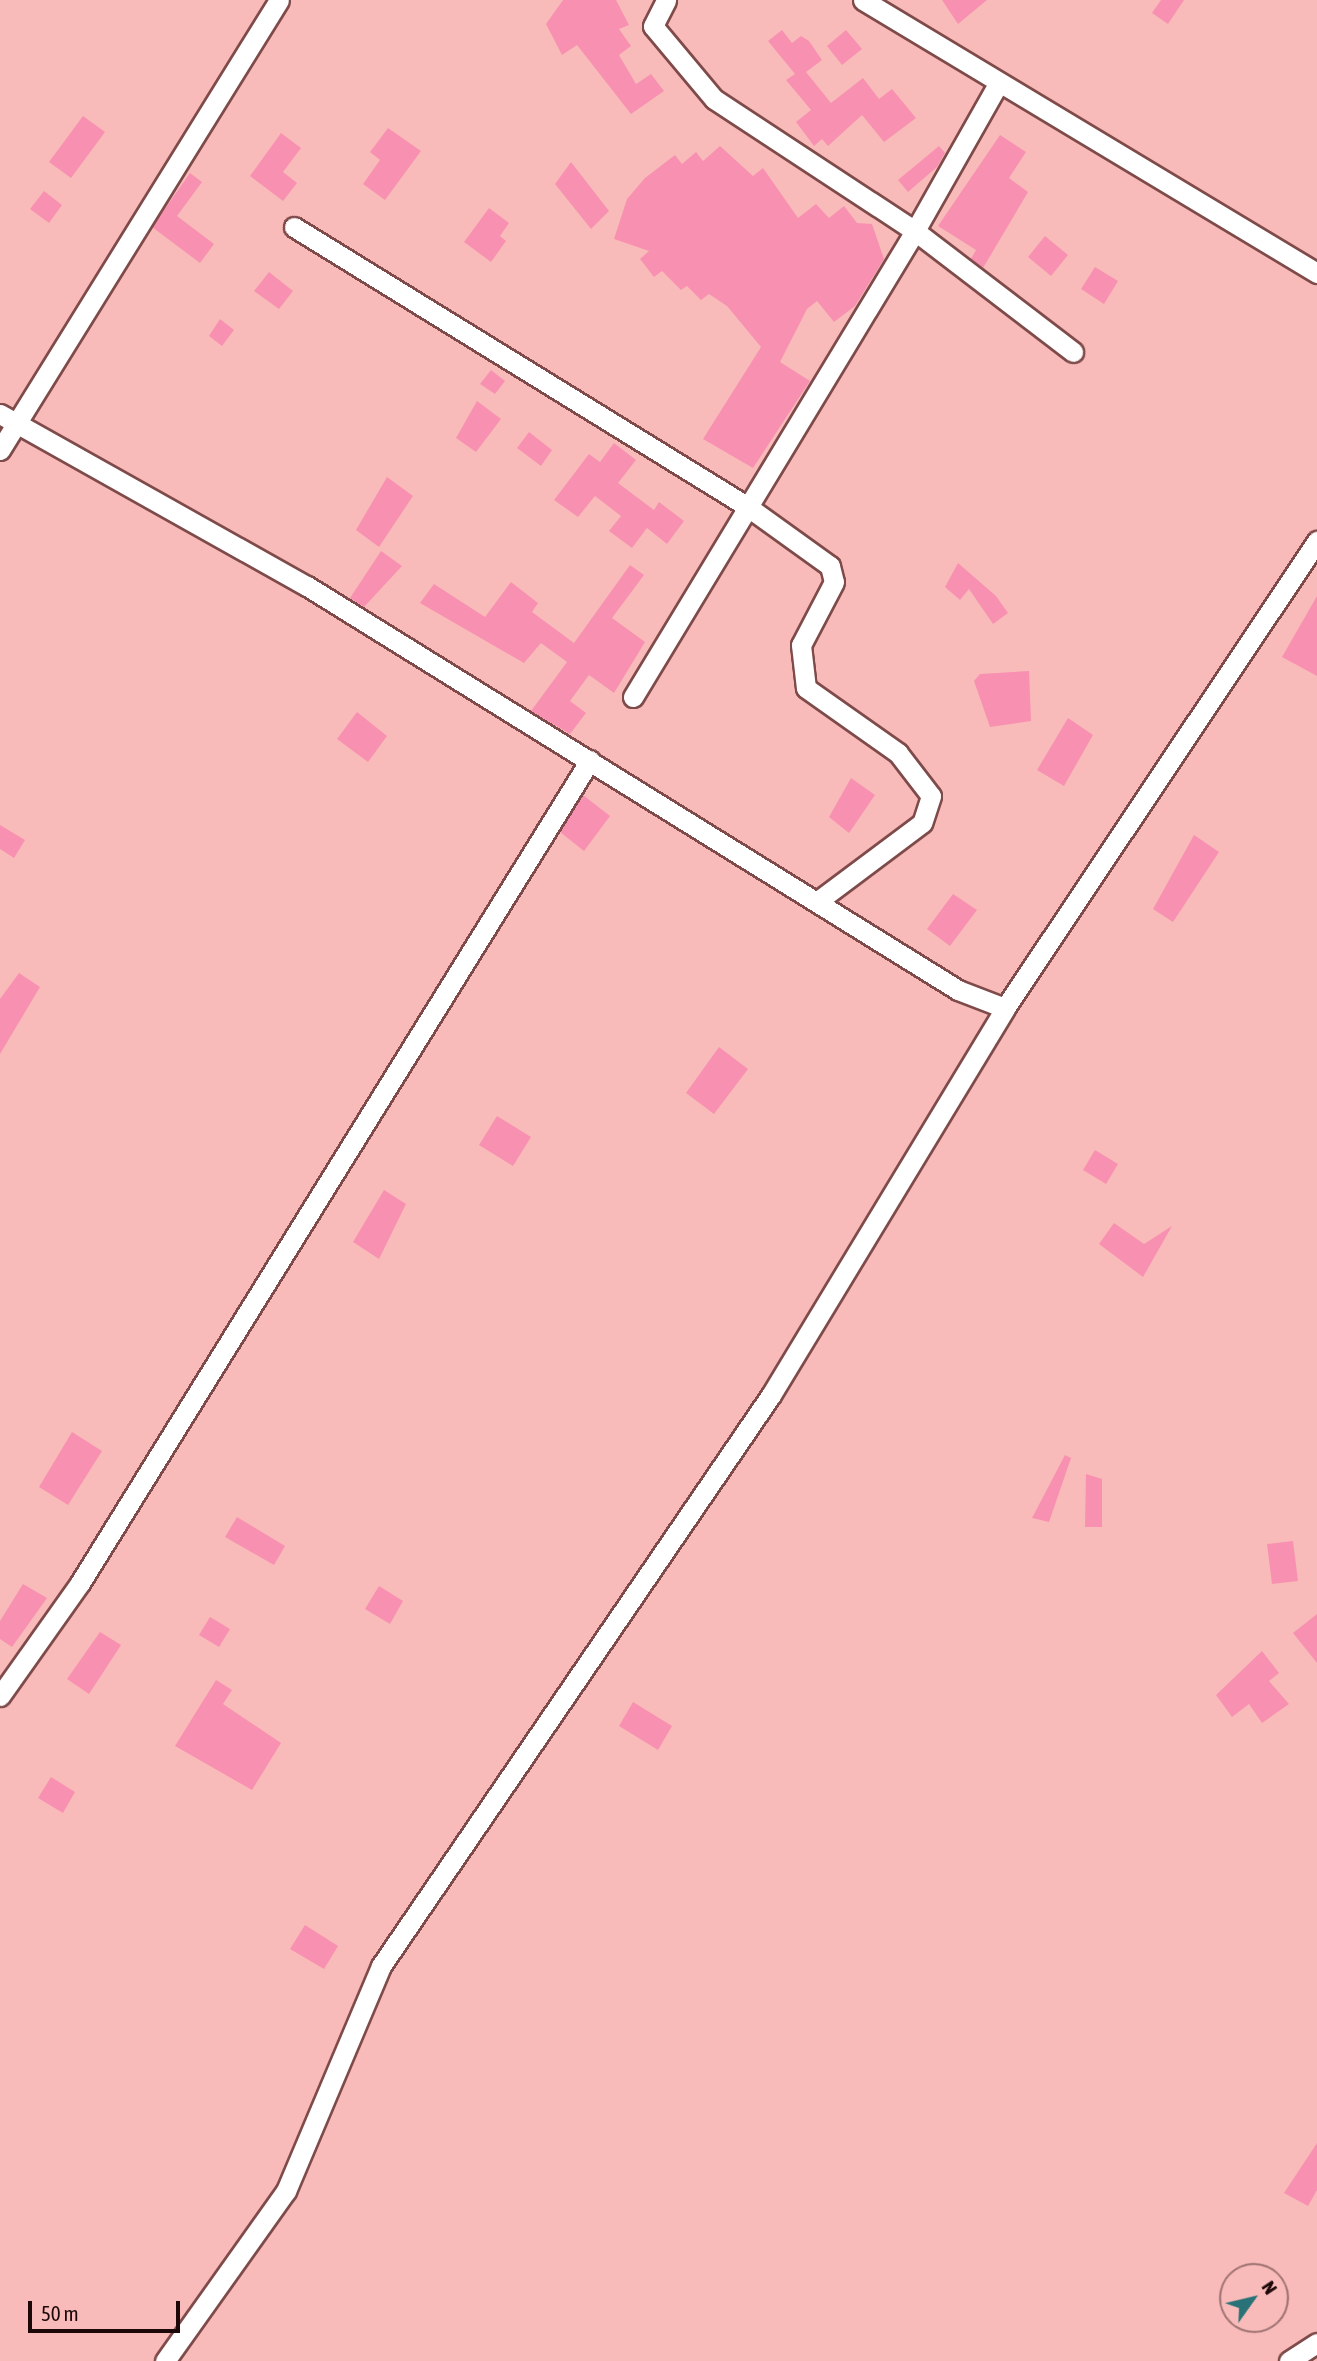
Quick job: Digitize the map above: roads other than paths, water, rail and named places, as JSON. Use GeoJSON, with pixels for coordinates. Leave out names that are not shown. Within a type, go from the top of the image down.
{"type":"FeatureCollection","features":[{"type":"Feature","properties":{"kind":"street"},"geometry":{"type":"LineString","coordinates":[[0,450],[8,419],[279,0]]}},
{"type":"Feature","properties":{"kind":"street"},"geometry":{"type":"LineString","coordinates":[[666,0],[653,26],[714,99],[915,231],[1073,352]]}},
{"type":"Feature","properties":{"kind":"street"},"geometry":{"type":"LineString","coordinates":[[863,0],[998,84],[1317,273]]}},
{"type":"Feature","properties":{"kind":"street"},"geometry":{"type":"LineString","coordinates":[[633,697],[915,231],[998,84]]}},
{"type":"Feature","properties":{"kind":"street"},"geometry":{"type":"LineString","coordinates":[[294,227],[748,507],[830,566],[834,582],[801,645],[806,688],[898,753],[931,796],[922,823],[819,900]]}},
{"type":"Feature","properties":{"kind":"street"},"geometry":{"type":"LineString","coordinates":[[8,419],[307,586],[819,900],[958,990],[1005,1008]]}},
{"type":"Feature","properties":{"kind":"street"},"geometry":{"type":"LineString","coordinates":[[165,2361],[286,2192],[381,1966],[771,1395],[1005,1008],[1317,541]]}},
{"type":"Feature","properties":{"kind":"street"},"geometry":{"type":"LineString","coordinates":[[0,1696],[80,1583],[590,760]]}},
{"type":"Feature","properties":{"kind":"street"},"geometry":{"type":"LineString","coordinates":[[1289,2361],[1317,2343]]}}]}
